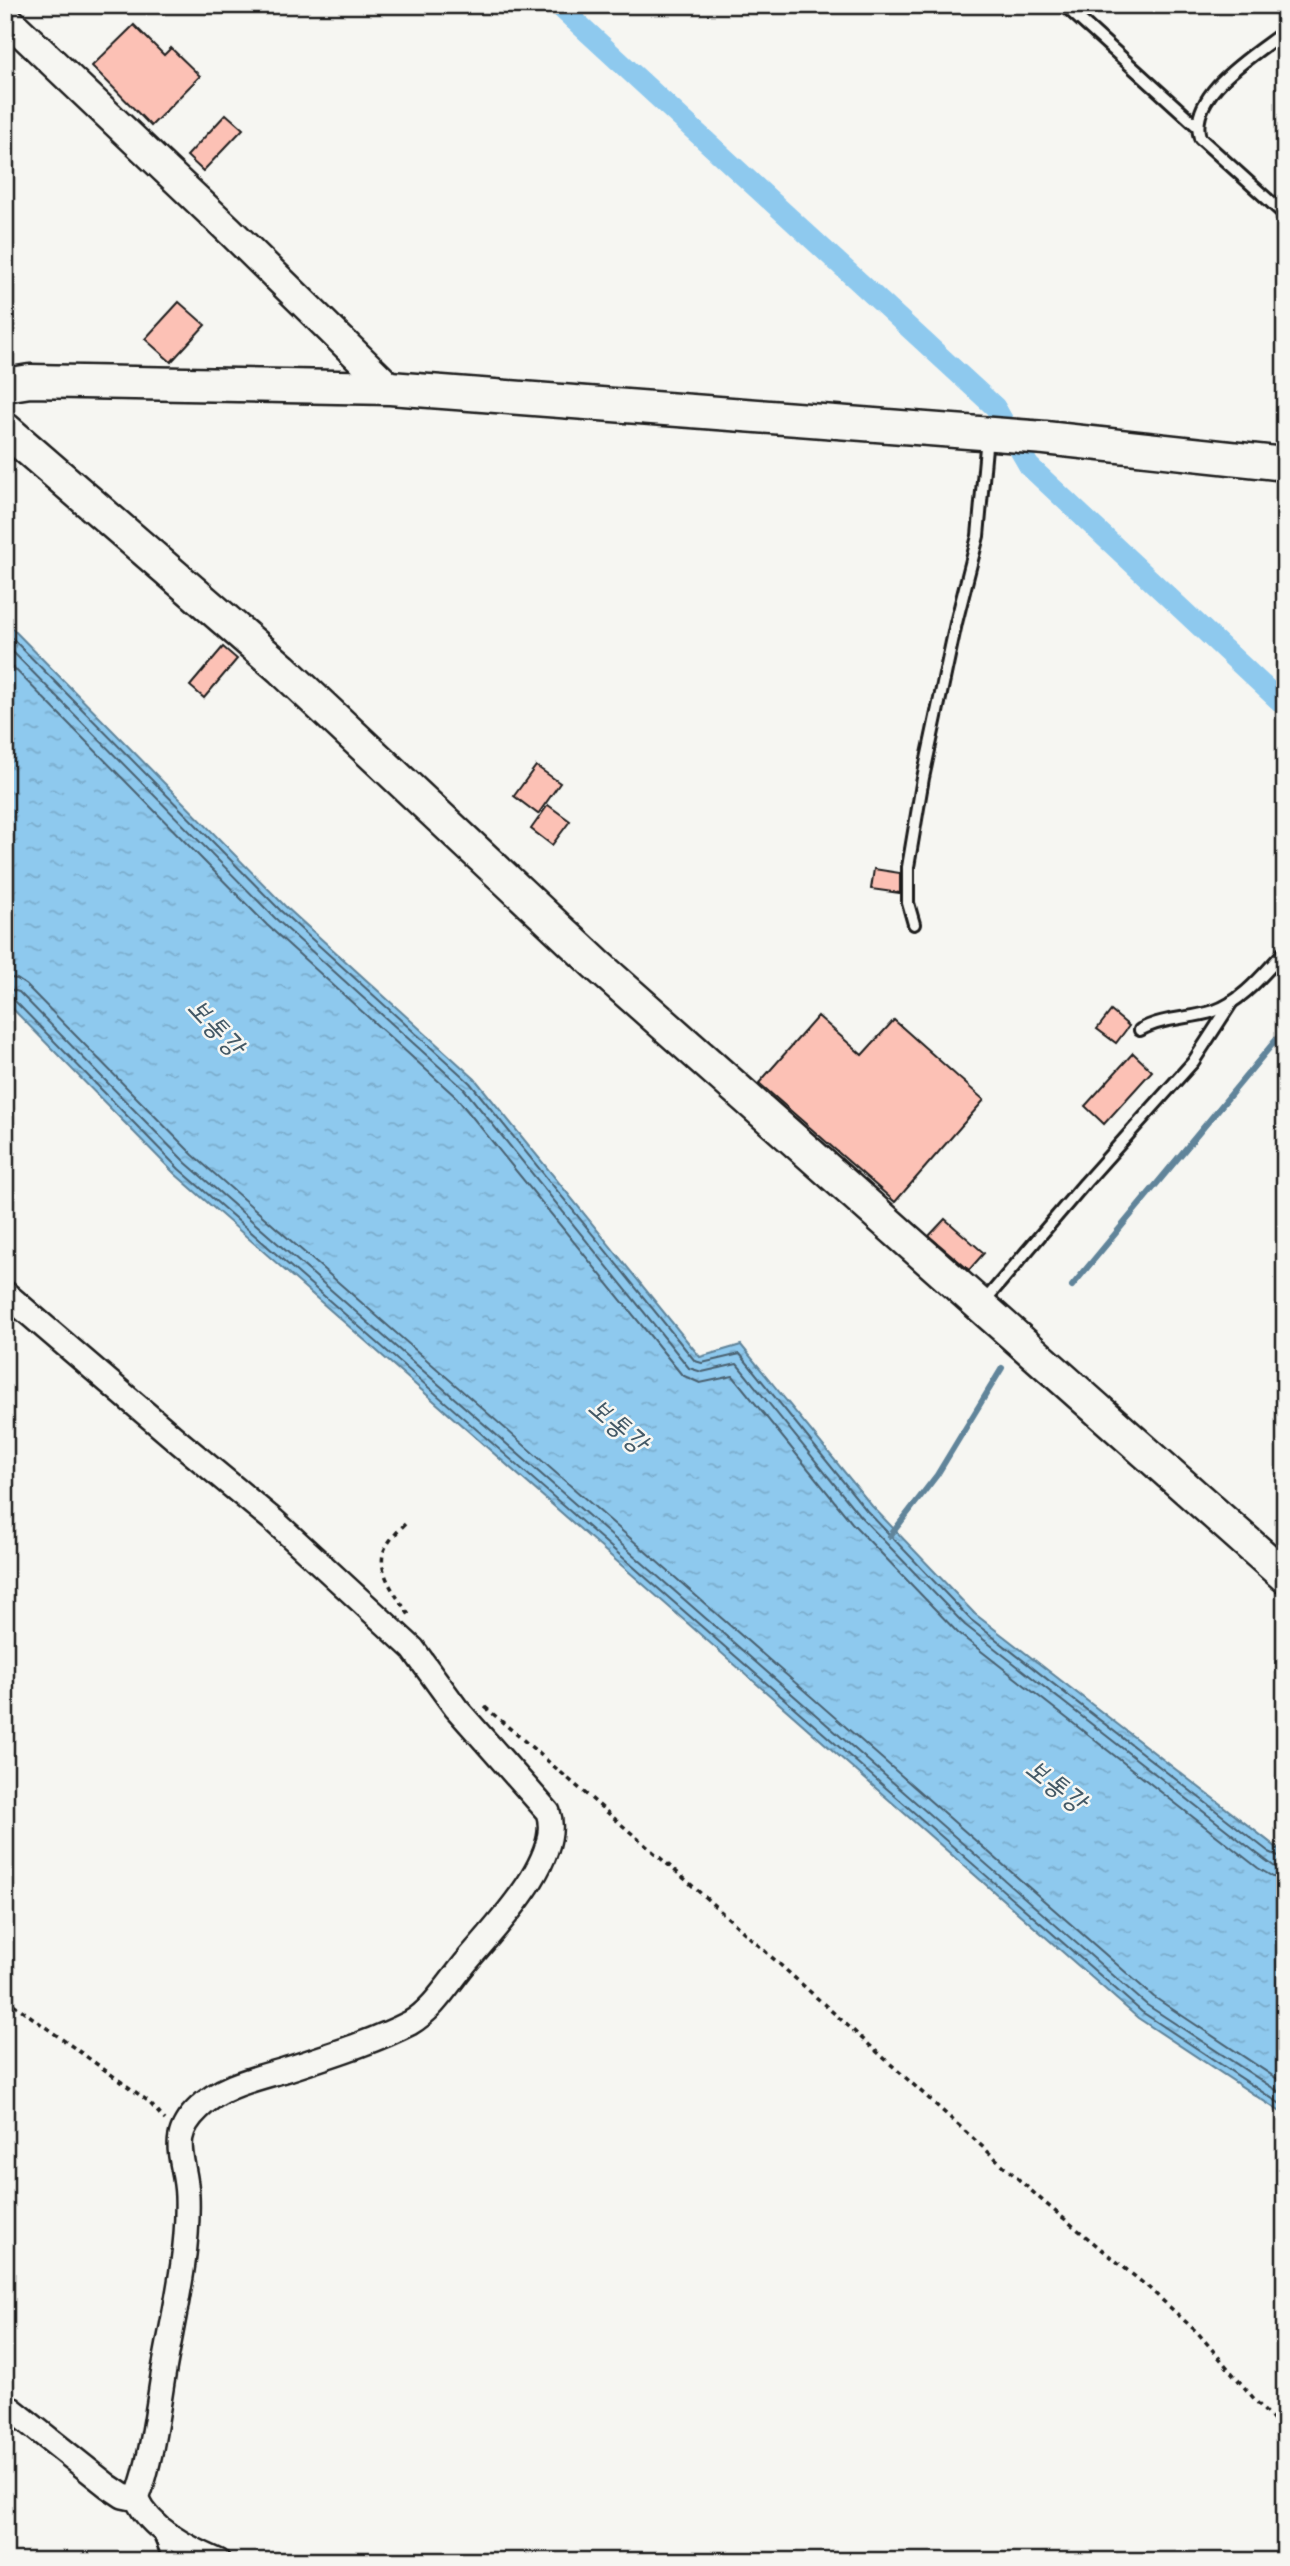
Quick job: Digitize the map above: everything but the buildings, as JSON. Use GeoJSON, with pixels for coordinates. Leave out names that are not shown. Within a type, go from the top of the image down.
{"type":"FeatureCollection","features":[{"type":"Feature","properties":{"kind":"main road"},"geometry":{"type":"LineString","coordinates":[[5,385],[30,381],[390,388],[1045,438],[1285,464]]}},
{"type":"Feature","properties":{"kind":"main road"},"geometry":{"type":"LineString","coordinates":[[5,429],[282,669],[596,964],[1285,1577]]}},
{"type":"Feature","properties":{"kind":"street"},"geometry":{"type":"LineString","coordinates":[[5,17],[390,388]]}},
{"type":"Feature","properties":{"kind":"street"},"geometry":{"type":"LineString","coordinates":[[5,1293],[273,1520],[413,1648],[456,1708],[548,1812],[550,1820],[542,1857],[523,1891],[414,2021],[382,2035],[238,2084],[201,2105],[190,2116],[179,2138],[187,2194],[182,2262],[155,2423],[142,2485],[136,2499],[140,2507],[178,2541],[218,2561]]}},
{"type":"Feature","properties":{"kind":"street"},"geometry":{"type":"LineString","coordinates":[[5,2404],[108,2486],[123,2496],[136,2499]]}},
{"type":"Feature","properties":{"kind":"lane"},"geometry":{"type":"LineString","coordinates":[[1064,5],[1196,125],[1200,138],[1285,215]]}},
{"type":"Feature","properties":{"kind":"lane"},"geometry":{"type":"LineString","coordinates":[[1196,125],[1203,103],[1227,77],[1285,31]]}},
{"type":"Feature","properties":{"kind":"lane"},"geometry":{"type":"LineString","coordinates":[[914,924],[908,902],[908,867],[923,778],[956,623],[978,536],[987,434]]}},
{"type":"Feature","properties":{"kind":"lane"},"geometry":{"type":"LineString","coordinates":[[1140,1030],[1151,1024],[1216,1011],[1232,1002],[1285,951]]}},
{"type":"Feature","properties":{"kind":"lane"},"geometry":{"type":"LineString","coordinates":[[980,1306],[1085,1182],[1193,1062],[1232,1002]]}},
{"type":"Feature","properties":{"kind":"lane"},"geometry":{"type":"LineString","coordinates":[[153,2520],[170,2561]]}},
{"type":"Feature","properties":{"kind":"path"},"geometry":{"type":"LineString","coordinates":[[405,1524],[387,1545],[382,1561],[383,1573],[415,1625]]}},
{"type":"Feature","properties":{"kind":"path"},"geometry":{"type":"LineString","coordinates":[[482,1704],[660,1858],[1045,2203],[1198,2333],[1285,2435]]}},
{"type":"Feature","properties":{"kind":"path"},"geometry":{"type":"LineString","coordinates":[[5,1998],[148,2101],[179,2138]]}},
{"type":"Feature","properties":{"kind":"water","name":"보통강"},"geometry":{"type":"Polygon","coordinates":[[[5,621],[285,906],[475,1079],[700,1357],[741,1345],[872,1506],[975,1614],[1285,1854],[1285,2115],[1138,2018],[175,1174],[5,1001],[5,621]]]}},
{"type":"Feature","properties":{"kind":"waterway"},"geometry":{"type":"LineString","coordinates":[[558,5],[995,407],[1029,466],[1285,706]]}},
{"type":"Feature","properties":{"kind":"waterway"},"geometry":{"type":"LineString","coordinates":[[1072,1286],[1285,1029]]}},
{"type":"Feature","properties":{"kind":"waterway"},"geometry":{"type":"LineString","coordinates":[[890,1536],[937,1475],[1002,1368]]}}]}
